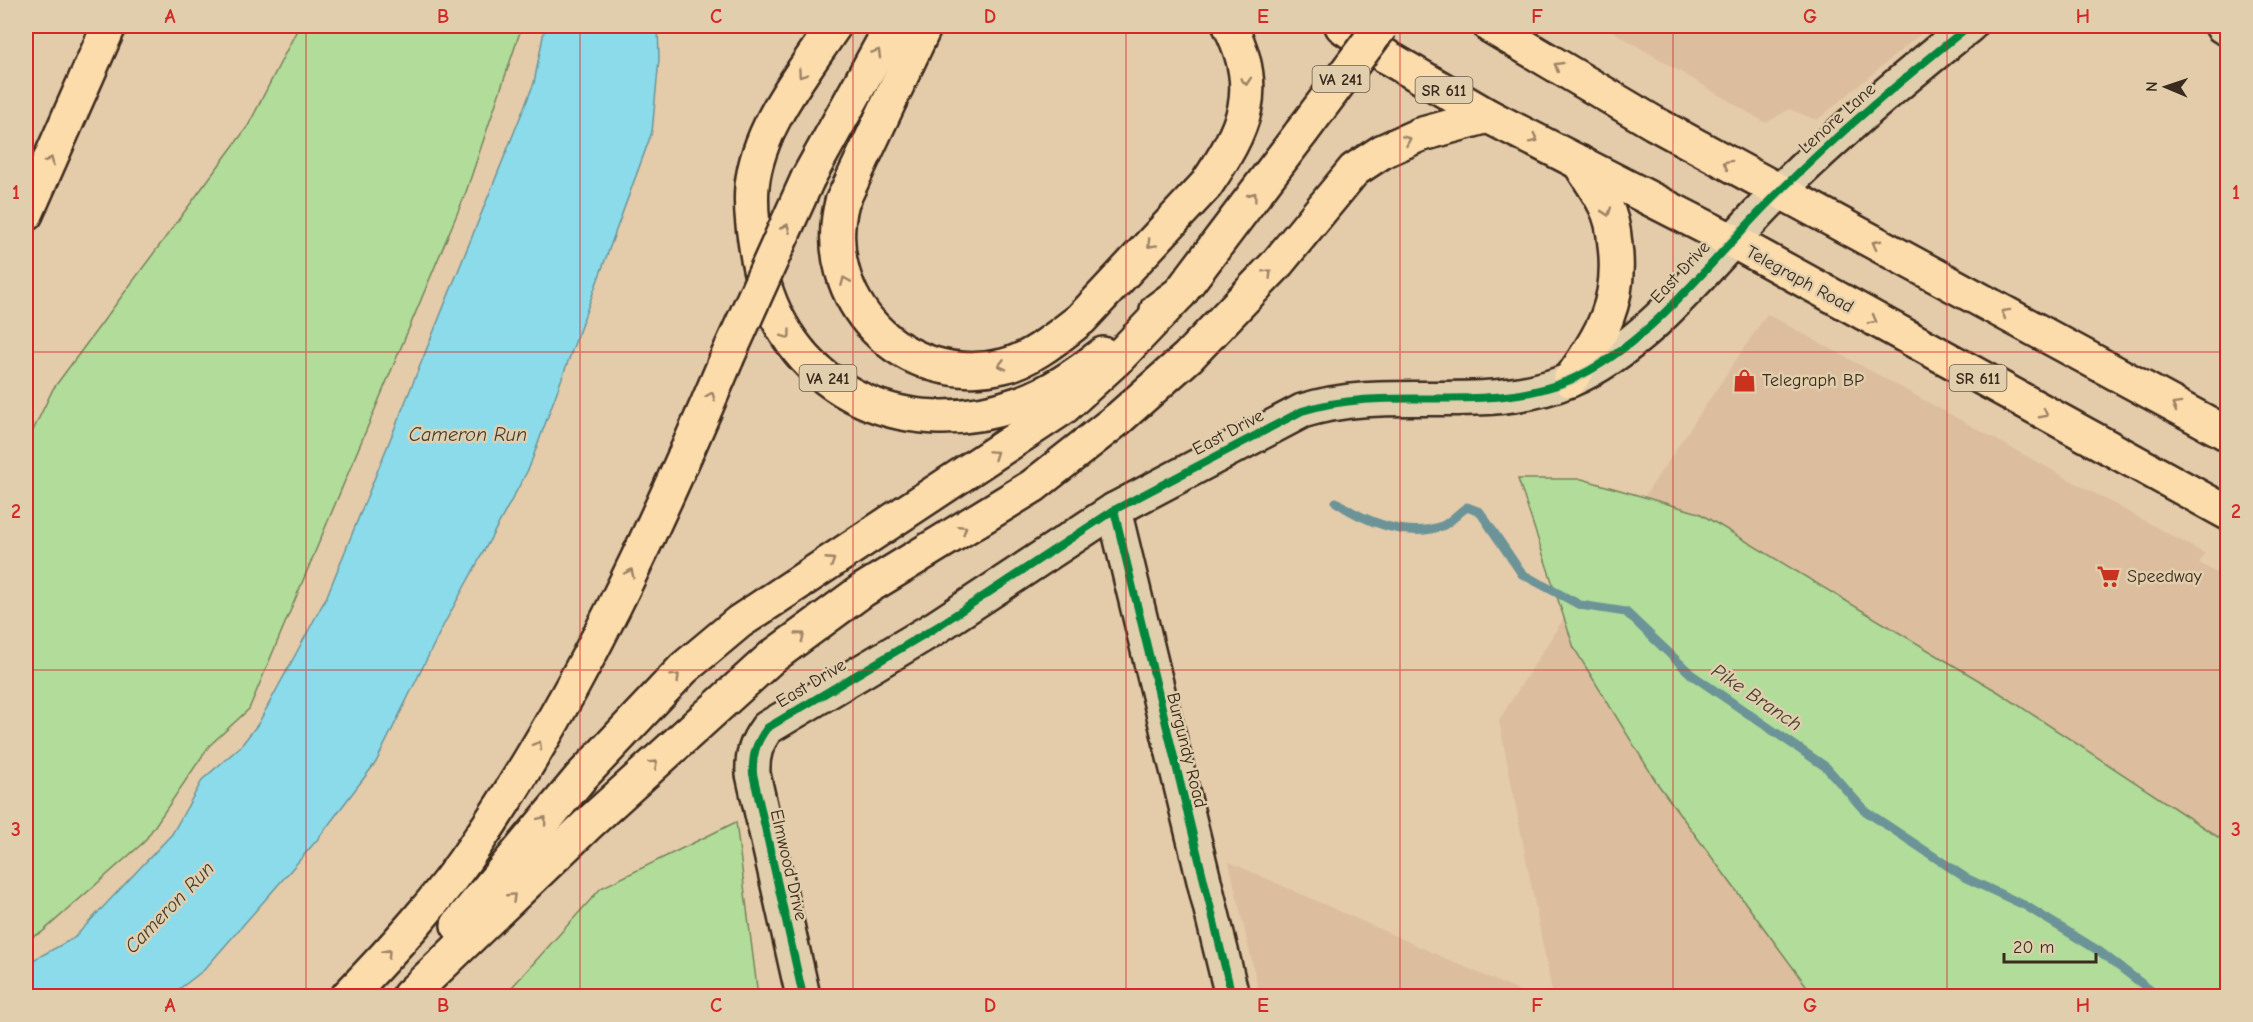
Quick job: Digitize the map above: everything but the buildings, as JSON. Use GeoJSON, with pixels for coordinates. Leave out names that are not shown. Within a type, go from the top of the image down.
{"type":"FeatureCollection","features":[{"type":"Feature","properties":{"kind":"main road"},"geometry":{"type":"LineString","coordinates":[[26,214],[110,26]]}},
{"type":"Feature","properties":{"kind":"main road","name":"VA 241"},"geometry":{"type":"LineString","coordinates":[[834,26],[788,94],[759,153],[752,186],[752,223],[763,284],[780,325],[805,359],[845,392],[886,411],[932,417],[977,413],[1021,403],[1068,381],[1179,293],[1381,26]]}},
{"type":"Feature","properties":{"kind":"main road"},"geometry":{"type":"LineString","coordinates":[[348,996],[428,908],[476,845],[573,685],[624,588],[686,456],[727,358],[808,178],[892,26]]}},
{"type":"Feature","properties":{"kind":"main road"},"geometry":{"type":"LineString","coordinates":[[925,26],[842,202],[837,223],[837,244],[841,272],[850,293],[878,332],[917,358],[939,366],[960,368],[1004,366],[1058,337],[1081,319],[1206,185],[1227,153],[1247,110],[1247,78],[1238,42],[1230,26]]}},
{"type":"Feature","properties":{"kind":"main road","name":"Telegraph Road"},"geometry":{"type":"LineString","coordinates":[[1342,26],[1387,57],[1488,116],[1731,240],[2228,513]]}},
{"type":"Feature","properties":{"kind":"main road"},"geometry":{"type":"LineString","coordinates":[[1490,26],[1653,123],[2228,435]]}},
{"type":"Feature","properties":{"kind":"main road"},"geometry":{"type":"LineString","coordinates":[[410,996],[587,825],[772,657],[863,590],[1033,486],[1118,419],[1188,357],[1275,266],[1354,170],[1383,151],[1419,135],[1488,116]]}},
{"type":"Feature","properties":{"kind":"main road"},"geometry":{"type":"LineString","coordinates":[[1570,380],[1605,328],[1615,298],[1618,266],[1614,233],[1606,206],[1579,162]]}},
{"type":"Feature","properties":{"kind":"main road"},"geometry":{"type":"LineString","coordinates":[[401,996],[581,777],[684,668],[739,622],[1063,408],[1119,357],[1179,293]]}},
{"type":"Feature","properties":{"kind":"street","name":"Lenore Lane"},"geometry":{"type":"LineString","coordinates":[[1731,240],[1877,101],[1969,26]]}},
{"type":"Feature","properties":{"kind":"street"},"geometry":{"type":"LineString","coordinates":[[2222,26],[2228,29]]}},
{"type":"Feature","properties":{"kind":"street","name":"East Drive"},"geometry":{"type":"LineString","coordinates":[[758,740],[780,718],[934,628],[1114,510],[1270,426],[1330,402],[1392,398],[1475,400],[1504,397],[1570,380],[1603,362],[1632,342],[1664,312],[1731,240]]}},
{"type":"Feature","properties":{"kind":"street","name":"Burgundy Road"},"geometry":{"type":"LineString","coordinates":[[1114,510],[1232,996]]}},
{"type":"Feature","properties":{"kind":"street","name":"Elmwood Drive"},"geometry":{"type":"LineString","coordinates":[[758,740],[752,757],[753,774],[803,996]]}},
{"type":"Feature","properties":{"kind":"shaded area"},"geometry":{"type":"Polygon","coordinates":[[[1604,26],[1930,26],[1817,120],[1789,109],[1766,123],[1604,26]]]}},
{"type":"Feature","properties":{"kind":"shaded area"},"geometry":{"type":"Polygon","coordinates":[[[1767,314],[2205,554],[2199,563],[2227,579],[2227,996],[1553,996],[1499,720],[1587,582],[1767,314]]]}},
{"type":"Feature","properties":{"kind":"shaded area"},"geometry":{"type":"Polygon","coordinates":[[[1229,862],[1530,996],[1260,996],[1229,862]]]}},
{"type":"Feature","properties":{"kind":"green space"},"geometry":{"type":"Polygon","coordinates":[[[299,26],[520,26],[520,32],[465,195],[249,709],[209,746],[144,842],[41,933],[26,939],[26,445],[53,389],[248,126],[299,26]]]}},
{"type":"Feature","properties":{"kind":"green space"},"geometry":{"type":"Polygon","coordinates":[[[1518,479],[1582,479],[1699,513],[2000,693],[2227,843],[2227,996],[1814,996],[1657,783],[1574,648],[1518,479]]]}},
{"type":"Feature","properties":{"kind":"green space"},"geometry":{"type":"Polygon","coordinates":[[[736,822],[758,996],[504,996],[601,888],[736,822]]]}},
{"type":"Feature","properties":{"kind":"water","name":"Cameron Run"},"geometry":{"type":"Polygon","coordinates":[[[545,26],[658,26],[659,59],[652,132],[529,468],[443,626],[376,762],[317,840],[204,970],[170,996],[26,996],[26,964],[74,938],[172,834],[203,779],[240,747],[258,724],[327,596],[534,83],[545,26]]]}},
{"type":"Feature","properties":{"kind":"waterway","name":"Pike Branch"},"geometry":{"type":"LineString","coordinates":[[1336,502],[1359,516],[1400,529],[1415,530],[1442,526],[1467,507],[1480,512],[1522,574],[1580,605],[1626,612],[1692,675],[1826,767],[1864,810],[1966,878],[2026,906],[2099,951],[2158,996]]}},
{"type":"Feature","properties":{"kind":"cycle path"},"geometry":{"type":"LineString","coordinates":[[803,996],[753,774],[756,750],[767,728],[935,628],[1114,510],[1302,411],[1335,403],[1369,399],[1471,398],[1537,391],[1570,380],[1600,365],[1655,322],[1778,193],[1824,149],[1895,86],[1969,26]]}},
{"type":"Feature","properties":{"kind":"cycle path"},"geometry":{"type":"LineString","coordinates":[[1114,510],[1232,996]]}},
{"type":"Feature","properties":{"kind":"place","name":"Telegraph BP"},"geometry":{"type":"Point","coordinates":[1744,380]}},
{"type":"Feature","properties":{"kind":"place","name":"Speedway"},"geometry":{"type":"Point","coordinates":[2109,576]}}]}
